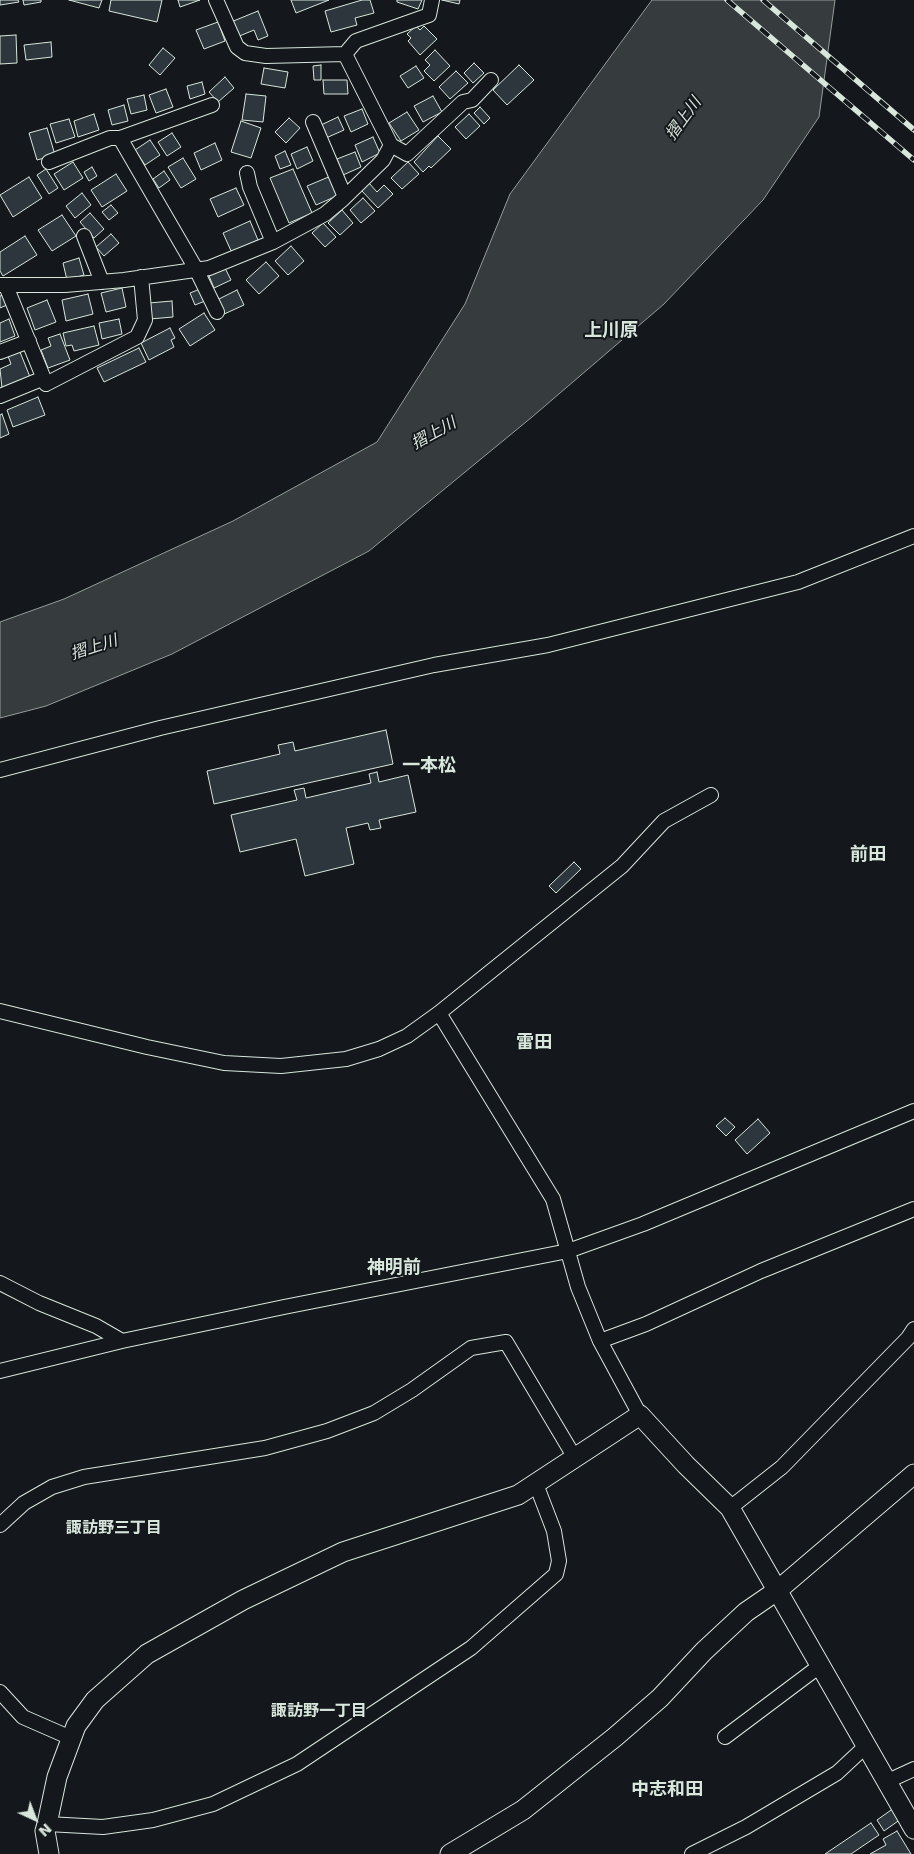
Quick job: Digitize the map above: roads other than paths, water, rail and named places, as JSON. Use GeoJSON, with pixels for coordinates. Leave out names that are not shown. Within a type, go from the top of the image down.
{"type":"FeatureCollection","features":[{"type":"Feature","properties":{"kind":"street"},"geometry":{"type":"LineString","coordinates":[[216,0],[237,47],[245,53],[266,56],[345,54],[356,41],[429,15],[432,0]]}},
{"type":"Feature","properties":{"kind":"street"},"geometry":{"type":"LineString","coordinates":[[345,54],[391,145],[407,154],[463,102],[472,100],[491,80]]}},
{"type":"Feature","properties":{"kind":"street"},"geometry":{"type":"LineString","coordinates":[[48,162],[110,138],[120,138],[212,105]]}},
{"type":"Feature","properties":{"kind":"street"},"geometry":{"type":"LineString","coordinates":[[313,122],[345,197]]}},
{"type":"Feature","properties":{"kind":"street"},"geometry":{"type":"LineString","coordinates":[[120,138],[196,269],[217,312]]}},
{"type":"Feature","properties":{"kind":"street"},"geometry":{"type":"LineString","coordinates":[[141,277],[145,320],[137,337],[46,384],[3,286],[102,282],[196,269],[232,260],[273,242],[325,214],[383,160],[391,145]]}},
{"type":"Feature","properties":{"kind":"street"},"geometry":{"type":"LineString","coordinates":[[247,173],[250,187],[273,242]]}},
{"type":"Feature","properties":{"kind":"street"},"geometry":{"type":"LineString","coordinates":[[84,236],[102,282]]}},
{"type":"Feature","properties":{"kind":"street"},"geometry":{"type":"LineString","coordinates":[[0,352],[29,342]]}},
{"type":"Feature","properties":{"kind":"street"},"geometry":{"type":"LineString","coordinates":[[0,396],[44,378]]}},
{"type":"Feature","properties":{"kind":"street"},"geometry":{"type":"LineString","coordinates":[[0,770],[160,728],[434,665],[548,645],[798,582],[914,536]]}},
{"type":"Feature","properties":{"kind":"street"},"geometry":{"type":"LineString","coordinates":[[0,1011],[183,1056],[224,1063],[264,1066],[337,1060],[379,1050],[406,1036],[439,1013],[622,866],[664,821],[710,795]]}},
{"type":"Feature","properties":{"kind":"street"},"geometry":{"type":"LineString","coordinates":[[439,1013],[552,1199],[578,1286],[600,1341],[640,1415],[686,1465],[730,1508],[914,1829]]}},
{"type":"Feature","properties":{"kind":"street"},"geometry":{"type":"LineString","coordinates":[[0,1371],[122,1341],[568,1251],[643,1224],[914,1111]]}},
{"type":"Feature","properties":{"kind":"street"},"geometry":{"type":"LineString","coordinates":[[600,1341],[646,1324],[761,1271],[914,1209]]}},
{"type":"Feature","properties":{"kind":"street"},"geometry":{"type":"LineString","coordinates":[[0,1283],[39,1304],[96,1326],[122,1341]]}},
{"type":"Feature","properties":{"kind":"street"},"geometry":{"type":"LineString","coordinates":[[730,1508],[782,1467],[881,1366],[914,1329]]}},
{"type":"Feature","properties":{"kind":"street"},"geometry":{"type":"LineString","coordinates":[[0,1525],[24,1503],[52,1487],[84,1477],[265,1448],[328,1431],[389,1404],[471,1348],[506,1342],[575,1458]]}},
{"type":"Feature","properties":{"kind":"street"},"geometry":{"type":"LineString","coordinates":[[49,1854],[45,1831],[57,1777],[76,1726],[96,1700],[147,1654],[243,1600],[343,1552],[518,1495],[640,1415]]}},
{"type":"Feature","properties":{"kind":"street"},"geometry":{"type":"LineString","coordinates":[[450,1854],[523,1810],[615,1737],[660,1698],[704,1651],[746,1612],[778,1590],[914,1474]]}},
{"type":"Feature","properties":{"kind":"street"},"geometry":{"type":"LineString","coordinates":[[47,1824],[103,1827],[153,1820],[213,1804],[297,1764],[471,1648],[556,1574],[559,1561],[554,1531],[536,1484]]}},
{"type":"Feature","properties":{"kind":"street"},"geometry":{"type":"LineString","coordinates":[[725,1736],[821,1665]]}},
{"type":"Feature","properties":{"kind":"street"},"geometry":{"type":"LineString","coordinates":[[0,1692],[23,1717],[71,1738]]}},
{"type":"Feature","properties":{"kind":"street"},"geometry":{"type":"LineString","coordinates":[[692,1854],[746,1827],[837,1773],[867,1744]]}},
{"type":"Feature","properties":{"kind":"street"},"geometry":{"type":"LineString","coordinates":[[888,1781],[914,1769]]}},
{"type":"Feature","properties":{"kind":"water","name":"摺上川"},"geometry":{"type":"Polygon","coordinates":[[[652,0],[835,0],[819,117],[763,200],[664,304],[532,417],[369,551],[172,654],[46,706],[0,718],[0,622],[64,599],[233,521],[377,442],[465,304],[510,194],[652,0]]]}},
{"type":"Feature","properties":{"kind":"railway"},"geometry":{"type":"LineString","coordinates":[[727,0],[914,160]]}},
{"type":"Feature","properties":{"kind":"railway"},"geometry":{"type":"LineString","coordinates":[[763,0],[914,130]]}},
{"type":"Feature","properties":{"kind":"district","name":"上川原"},"geometry":{"type":"Point","coordinates":[611,331]}},
{"type":"Feature","properties":{"kind":"district","name":"一本松"},"geometry":{"type":"Point","coordinates":[429,766]}},
{"type":"Feature","properties":{"kind":"district","name":"前田"},"geometry":{"type":"Point","coordinates":[868,855]}},
{"type":"Feature","properties":{"kind":"district","name":"雷田"},"geometry":{"type":"Point","coordinates":[534,1043]}},
{"type":"Feature","properties":{"kind":"district","name":"神明前"},"geometry":{"type":"Point","coordinates":[394,1268]}},
{"type":"Feature","properties":{"kind":"district","name":"諏訪野三丁目"},"geometry":{"type":"Point","coordinates":[114,1529]}},
{"type":"Feature","properties":{"kind":"district","name":"諏訪野一丁目"},"geometry":{"type":"Point","coordinates":[319,1712]}},
{"type":"Feature","properties":{"kind":"district","name":"中志和田"},"geometry":{"type":"Point","coordinates":[667,1790]}}]}
